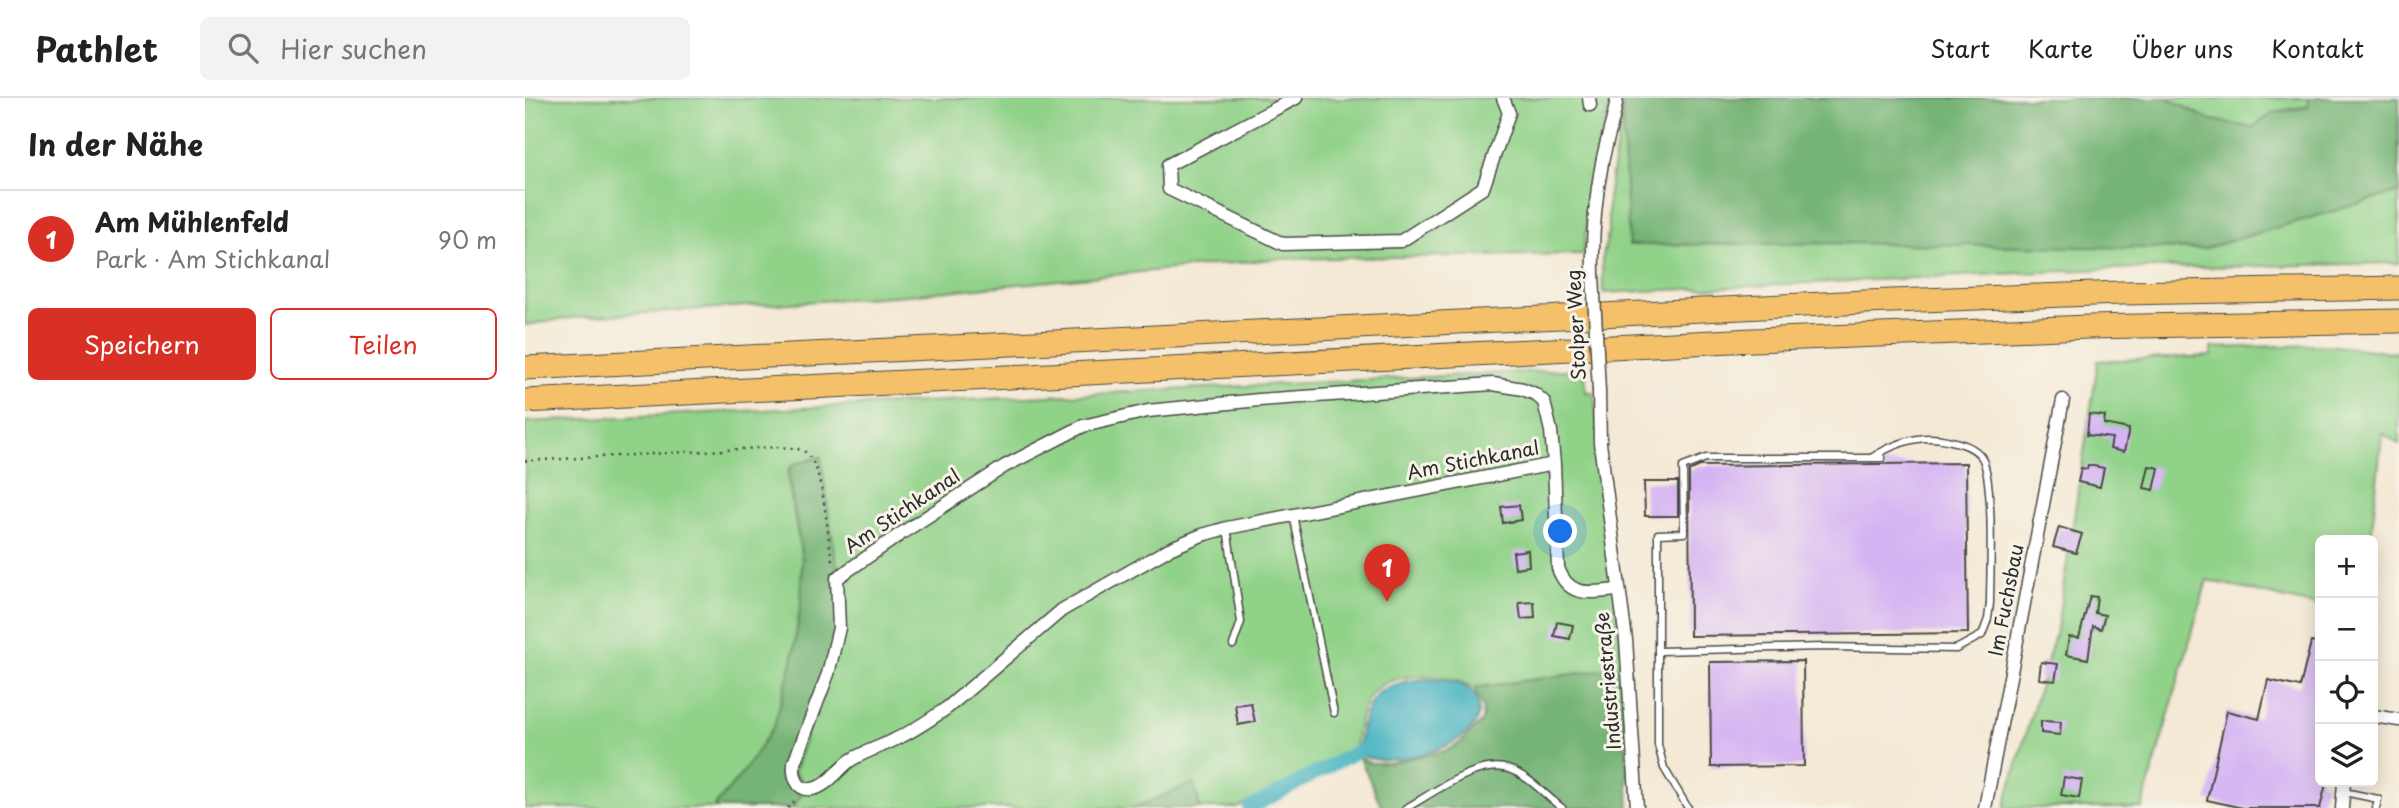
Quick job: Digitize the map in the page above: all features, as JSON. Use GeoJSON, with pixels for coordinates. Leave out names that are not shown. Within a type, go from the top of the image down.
{"type":"FeatureCollection","features":[{"type":"Feature","properties":{"kind":"highway"},"geometry":{"type":"LineString","coordinates":[[2310,289],[2399,280]]}},
{"type":"Feature","properties":{"kind":"highway"},"geometry":{"type":"LineString","coordinates":[[525,369],[1836,303],[2122,293],[2399,288]]}},
{"type":"Feature","properties":{"kind":"highway"},"geometry":{"type":"LineString","coordinates":[[525,401],[1752,340],[2088,327],[2399,321]]}},
{"type":"Feature","properties":{"kind":"highway"},"geometry":{"type":"LineString","coordinates":[[2294,322],[2399,336]]}},
{"type":"Feature","properties":{"kind":"street"},"geometry":{"type":"LineString","coordinates":[[1296,98],[1168,165],[1169,189],[1283,244],[1401,242],[1483,188],[1509,113],[1503,98]]}},
{"type":"Feature","properties":{"kind":"street","name":"Stolper Weg"},"geometry":{"type":"LineString","coordinates":[[1613,552],[1600,443],[1593,274],[1596,201],[1617,98]]}},
{"type":"Feature","properties":{"kind":"street","name":"Am Stichkanal"},"geometry":{"type":"LineString","coordinates":[[1554,464],[1293,514],[1202,535],[1169,549],[1062,610],[947,708],[902,736],[855,758],[819,787],[805,789],[796,781],[794,763],[828,674],[839,628],[837,578],[901,533],[1032,450],[1083,426],[1148,411],[1417,388],[1507,385],[1535,394],[1544,402],[1551,431],[1554,464],[1558,568],[1562,578],[1567,587],[1580,591],[1618,590]]}},
{"type":"Feature","properties":{"kind":"street","name":"Im Fuchsbau"},"geometry":{"type":"LineString","coordinates":[[1985,808],[2063,400]]}},
{"type":"Feature","properties":{"kind":"street","name":"Industriestraße"},"geometry":{"type":"LineString","coordinates":[[1613,552],[1626,640],[1637,808]]}},
{"type":"Feature","properties":{"kind":"street"},"geometry":{"type":"LineString","coordinates":[[2378,717],[2399,720]]}},
{"type":"Feature","properties":{"kind":"street"},"geometry":{"type":"LineString","coordinates":[[2342,808],[2344,787]]}},
{"type":"Feature","properties":{"kind":"lane"},"geometry":{"type":"LineString","coordinates":[[1659,651],[1824,647],[1957,649],[1982,635],[1990,603],[1988,476],[1982,456],[1967,445],[1941,438],[1903,440],[1871,458]]}},
{"type":"Feature","properties":{"kind":"lane"},"geometry":{"type":"LineString","coordinates":[[1688,808],[1660,757],[1658,534],[1684,533],[1683,467],[1706,458],[1882,458]]}},
{"type":"Feature","properties":{"kind":"lane"},"geometry":{"type":"LineString","coordinates":[[1293,514],[1334,713]]}},
{"type":"Feature","properties":{"kind":"lane"},"geometry":{"type":"LineString","coordinates":[[1227,528],[1241,622],[1233,645]]}},
{"type":"Feature","properties":{"kind":"lane"},"geometry":{"type":"LineString","coordinates":[[1406,808],[1469,774],[1491,767],[1507,768],[1520,775],[1562,808]]}},
{"type":"Feature","properties":{"kind":"lane"},"geometry":{"type":"LineString","coordinates":[[2344,787],[2378,799],[2376,808]]}},
{"type":"Feature","properties":{"kind":"path"},"geometry":{"type":"LineString","coordinates":[[526,461],[778,447],[800,450],[807,453],[819,477],[830,553],[837,578]]}},
{"type":"Feature","properties":{"kind":"green space"},"geometry":{"type":"Polygon","coordinates":[[[525,98],[1623,98],[1622,114],[1608,111],[1588,205],[1584,254],[1274,259],[907,295],[570,318],[525,325],[525,98]]]}},
{"type":"Feature","properties":{"kind":"green space"},"geometry":{"type":"Polygon","coordinates":[[[1623,98],[2167,98],[2208,119],[2252,128],[2274,112],[2308,107],[2309,98],[2399,98],[2399,192],[2203,249],[1840,243],[1629,245],[1623,98]]]}},
{"type":"Feature","properties":{"kind":"green space"},"geometry":{"type":"Polygon","coordinates":[[[2167,98],[2309,98],[2308,106],[2274,112],[2252,128],[2208,119],[2167,98]]]}},
{"type":"Feature","properties":{"kind":"green space"},"geometry":{"type":"Polygon","coordinates":[[[1622,114],[1632,245],[1840,243],[2203,249],[2399,192],[2399,263],[2107,269],[1603,293],[1602,261],[1608,233],[1608,198],[1622,114]]]}},
{"type":"Feature","properties":{"kind":"green space"},"geometry":{"type":"Polygon","coordinates":[[[2325,345],[2399,353],[2399,444],[2382,433],[2372,535],[2315,535],[2315,606],[2207,580],[2142,808],[2004,808],[2057,628],[2098,361],[2212,356],[2212,348],[2325,345]]]}},
{"type":"Feature","properties":{"kind":"green space"},"geometry":{"type":"Polygon","coordinates":[[[1585,369],[1586,392],[1594,392],[1623,667],[1474,688],[1436,677],[1406,677],[1392,681],[1371,695],[1364,706],[1355,747],[1237,808],[1200,808],[1194,784],[1133,808],[791,808],[807,788],[794,773],[841,580],[834,552],[820,457],[799,462],[789,468],[788,480],[802,559],[801,602],[792,662],[774,727],[744,771],[713,808],[525,808],[525,422],[1585,369]]]}},
{"type":"Feature","properties":{"kind":"green space"},"geometry":{"type":"Polygon","coordinates":[[[821,457],[834,552],[841,580],[842,627],[794,773],[808,787],[791,808],[713,808],[744,771],[774,726],[792,662],[801,602],[802,559],[788,473],[794,464],[821,457]]]}},
{"type":"Feature","properties":{"kind":"green space"},"geometry":{"type":"Polygon","coordinates":[[[1623,667],[1629,808],[1382,808],[1359,756],[1370,763],[1389,763],[1445,751],[1460,743],[1482,721],[1483,708],[1474,688],[1623,667]]]}},
{"type":"Feature","properties":{"kind":"green space"},"geometry":{"type":"Polygon","coordinates":[[[1194,783],[1200,808],[1133,808],[1194,783]]]}},
{"type":"Feature","properties":{"kind":"water"},"geometry":{"type":"Polygon","coordinates":[[[1426,679],[1456,682],[1474,694],[1478,716],[1471,729],[1458,740],[1441,748],[1403,758],[1370,759],[1358,751],[1364,719],[1374,698],[1394,685],[1426,679]]]}},
{"type":"Feature","properties":{"kind":"building"},"geometry":{"type":"Polygon","coordinates":[[[2089,414],[2105,416],[2104,424],[2129,429],[2124,452],[2110,449],[2112,438],[2087,435],[2089,414]]]}},
{"type":"Feature","properties":{"kind":"building"},"geometry":{"type":"Polygon","coordinates":[[[1966,463],[1968,633],[1690,636],[1689,471],[1700,466],[1966,463]]]}},
{"type":"Feature","properties":{"kind":"building"},"geometry":{"type":"Polygon","coordinates":[[[2088,465],[2104,468],[2100,487],[2078,482],[2081,468],[2087,469],[2088,465]]]}},
{"type":"Feature","properties":{"kind":"building"},"geometry":{"type":"Polygon","coordinates":[[[2149,466],[2159,468],[2154,490],[2144,488],[2149,466]]]}},
{"type":"Feature","properties":{"kind":"building"},"geometry":{"type":"Polygon","coordinates":[[[1644,482],[1678,482],[1678,516],[1645,516],[1644,482]]]}},
{"type":"Feature","properties":{"kind":"building"},"geometry":{"type":"Polygon","coordinates":[[[1519,505],[1521,520],[1503,523],[1501,507],[1519,505]]]}},
{"type":"Feature","properties":{"kind":"building"},"geometry":{"type":"Polygon","coordinates":[[[2059,527],[2082,534],[2076,553],[2053,547],[2059,527]]]}},
{"type":"Feature","properties":{"kind":"building"},"geometry":{"type":"Polygon","coordinates":[[[1528,550],[1529,566],[1515,568],[1513,552],[1528,550]]]}},
{"type":"Feature","properties":{"kind":"building"},"geometry":{"type":"Polygon","coordinates":[[[2090,596],[2097,597],[2095,613],[2105,615],[2101,629],[2093,626],[2088,659],[2066,655],[2069,637],[2079,638],[2090,596]]]}},
{"type":"Feature","properties":{"kind":"building"},"geometry":{"type":"Polygon","coordinates":[[[1534,602],[1535,618],[1521,619],[1519,603],[1534,602]]]}},
{"type":"Feature","properties":{"kind":"building"},"geometry":{"type":"Polygon","coordinates":[[[1557,622],[1573,625],[1570,639],[1554,636],[1557,622]]]}},
{"type":"Feature","properties":{"kind":"building"},"geometry":{"type":"Polygon","coordinates":[[[2311,642],[2315,643],[2315,787],[2325,787],[2320,808],[2243,808],[2207,800],[2227,711],[2259,719],[2268,680],[2300,687],[2311,642]]]}},
{"type":"Feature","properties":{"kind":"building"},"geometry":{"type":"Polygon","coordinates":[[[1803,661],[1804,766],[1711,767],[1710,662],[1803,661]]]}},
{"type":"Feature","properties":{"kind":"building"},"geometry":{"type":"Polygon","coordinates":[[[2041,662],[2058,664],[2055,681],[2039,679],[2041,662]]]}},
{"type":"Feature","properties":{"kind":"building"},"geometry":{"type":"Polygon","coordinates":[[[1251,703],[1255,722],[1238,725],[1235,705],[1251,703]]]}},
{"type":"Feature","properties":{"kind":"building"},"geometry":{"type":"Polygon","coordinates":[[[2041,721],[2061,722],[2060,735],[2041,733],[2041,721]]]}},
{"type":"Feature","properties":{"kind":"building"},"geometry":{"type":"Polygon","coordinates":[[[2064,777],[2082,780],[2079,798],[2061,795],[2064,777]]]}},
{"type":"Feature","properties":{"kind":"waterway"},"geometry":{"type":"LineString","coordinates":[[1250,808],[1358,751]]}},
{"type":"Feature","properties":{"kind":"place","name":"Am Mühlenfeld"},"geometry":{"type":"Point","coordinates":[1387,602]}}]}
